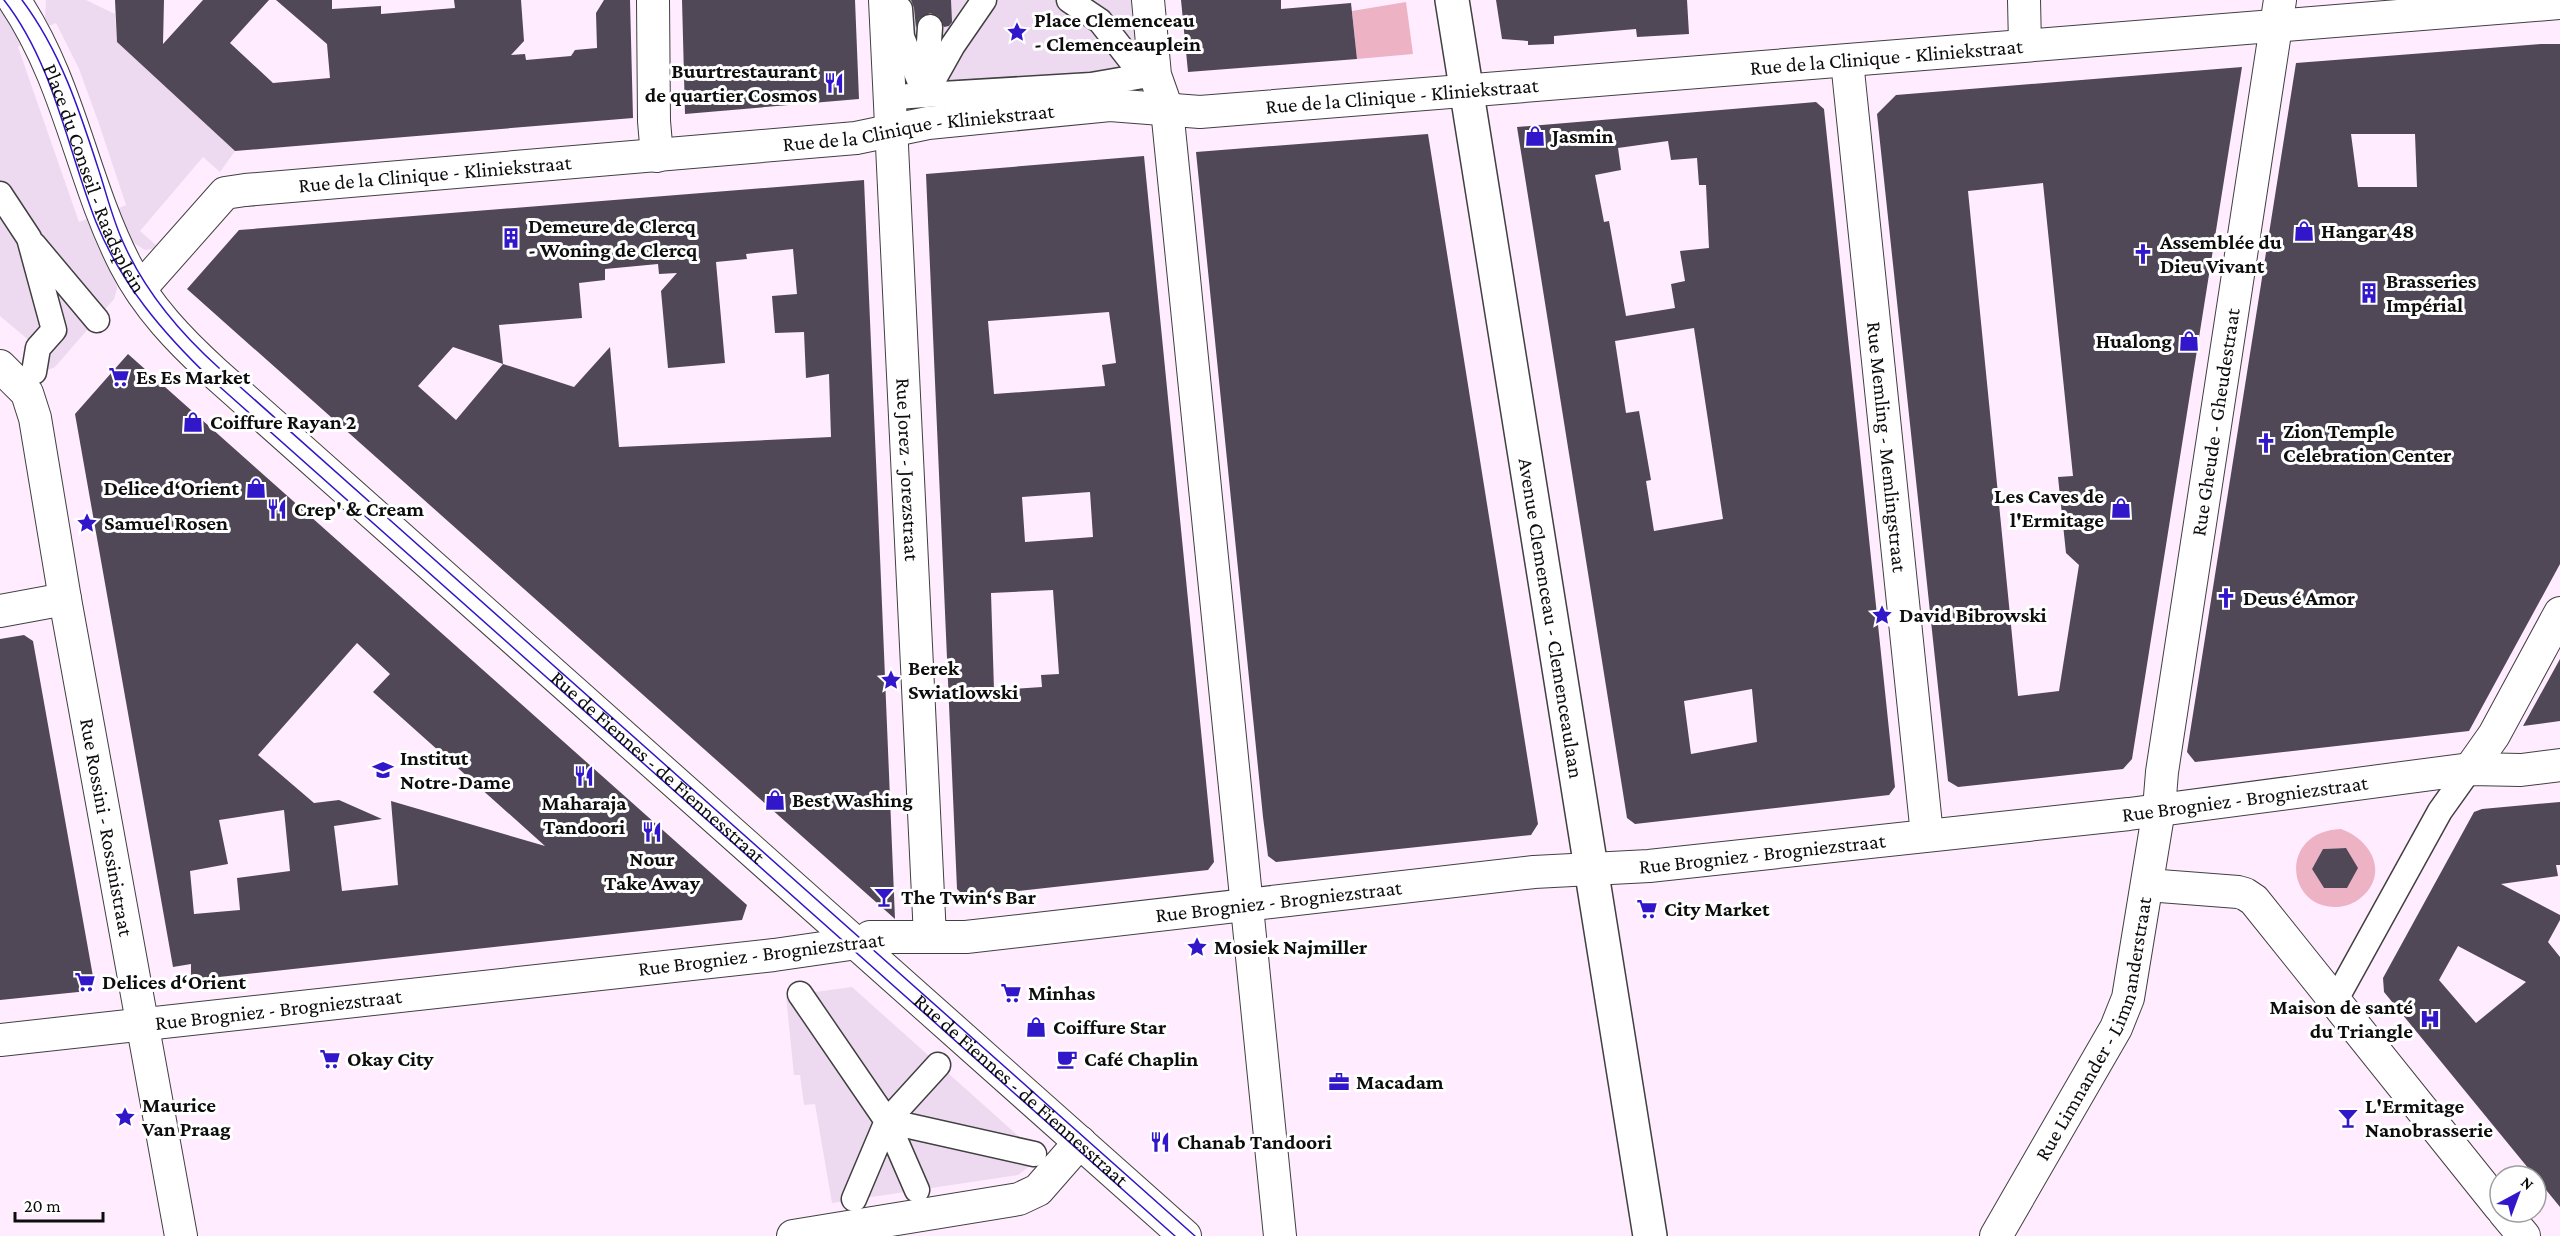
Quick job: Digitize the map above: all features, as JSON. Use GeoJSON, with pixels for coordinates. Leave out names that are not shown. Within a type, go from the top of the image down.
{"type":"FeatureCollection","features":[{"type":"Feature","properties":{"kind":"street","name":"Place du Conseil - Raadsplein"},"geometry":{"type":"LineString","coordinates":[[14,0],[37,36],[53,69],[109,228],[140,289],[225,194],[244,190]]}},
{"type":"Feature","properties":{"kind":"street"},"geometry":{"type":"LineString","coordinates":[[653,0],[654,121],[657,156]]}},
{"type":"Feature","properties":{"kind":"street","name":"Rue Jorez - Jorezstraat"},"geometry":{"type":"LineString","coordinates":[[885,0],[930,937]]}},
{"type":"Feature","properties":{"kind":"street"},"geometry":{"type":"LineString","coordinates":[[900,0],[902,37],[926,101]]}},
{"type":"Feature","properties":{"kind":"street"},"geometry":{"type":"LineString","coordinates":[[926,101],[953,45],[984,0]]}},
{"type":"Feature","properties":{"kind":"street"},"geometry":{"type":"LineString","coordinates":[[896,97],[926,101],[1091,85],[1143,76],[1100,21],[1069,0]]}},
{"type":"Feature","properties":{"kind":"street"},"geometry":{"type":"LineString","coordinates":[[1148,0],[1155,75],[1167,110],[1280,1236]]}},
{"type":"Feature","properties":{"kind":"street","name":"Avenue Clemenceau - Clemenceaulaan"},"geometry":{"type":"LineString","coordinates":[[1452,0],[1650,1236]]}},
{"type":"Feature","properties":{"kind":"street"},"geometry":{"type":"LineString","coordinates":[[2024,0],[2025,45]]}},
{"type":"Feature","properties":{"kind":"street","name":"Rue de la Clinique - Kliniekstraat"},"geometry":{"type":"LineString","coordinates":[[244,190],[856,138],[928,123],[1110,105],[1200,112],[1847,62],[2025,45],[2278,14],[2560,3]]}},
{"type":"Feature","properties":{"kind":"street","name":"Rue Gheude - Gheudestraat"},"geometry":{"type":"LineString","coordinates":[[2159,808],[2162,772],[2278,14]]}},
{"type":"Feature","properties":{"kind":"street","name":"Rue Memling - Memlingstraat"},"geometry":{"type":"LineString","coordinates":[[1847,62],[1927,835]]}},
{"type":"Feature","properties":{"kind":"street"},"geometry":{"type":"LineString","coordinates":[[0,194],[29,238],[97,320]]}},
{"type":"Feature","properties":{"kind":"street"},"geometry":{"type":"LineString","coordinates":[[29,238],[54,330],[38,348],[34,372]]}},
{"type":"Feature","properties":{"kind":"street","name":"Rue de Fiennes - de Fiennesstraat"},"geometry":{"type":"LineString","coordinates":[[140,289],[171,330],[215,373],[1185,1236]]}},
{"type":"Feature","properties":{"kind":"street","name":"Rue Rossini - Rossinistraat"},"geometry":{"type":"LineString","coordinates":[[0,366],[27,393],[35,418],[65,599],[181,1236]]}},
{"type":"Feature","properties":{"kind":"street"},"geometry":{"type":"LineString","coordinates":[[0,611],[65,599]]}},
{"type":"Feature","properties":{"kind":"street"},"geometry":{"type":"LineString","coordinates":[[2334,1003],[2440,811],[2494,735],[2560,613]]}},
{"type":"Feature","properties":{"kind":"street","name":"Rue Brogniez - Brogniezstraat"},"geometry":{"type":"LineString","coordinates":[[0,1040],[774,955],[856,944],[870,937],[966,937],[1534,872],[1648,866],[2129,814],[2159,808],[2470,769],[2521,770],[2560,765]]}},
{"type":"Feature","properties":{"kind":"street","name":"Rue Limnander - Limnanderstraat"},"geometry":{"type":"LineString","coordinates":[[1996,1236],[2124,1011],[2159,808]]}},
{"type":"Feature","properties":{"kind":"street"},"geometry":{"type":"LineString","coordinates":[[2147,885],[2246,894],[2254,900],[2334,1003],[2488,1191]]}},
{"type":"Feature","properties":{"kind":"street"},"geometry":{"type":"LineString","coordinates":[[800,994],[887,1120],[917,1190]]}},
{"type":"Feature","properties":{"kind":"street"},"geometry":{"type":"LineString","coordinates":[[854,1199],[887,1120],[938,1065]]}},
{"type":"Feature","properties":{"kind":"street"},"geometry":{"type":"LineString","coordinates":[[887,1120],[1034,1154]]}},
{"type":"Feature","properties":{"kind":"street"},"geometry":{"type":"LineString","coordinates":[[793,1236],[1019,1198],[1038,1190],[1080,1142]]}},
{"type":"Feature","properties":{"kind":"street"},"geometry":{"type":"LineString","coordinates":[[2514,1224],[2524,1236]]}},
{"type":"Feature","properties":{"kind":"shaded area"},"geometry":{"type":"Polygon","coordinates":[[[46,0],[86,0],[115,14],[117,42],[235,151],[220,172],[203,157],[140,231],[157,246],[152,249],[145,250],[132,242],[119,208],[126,205],[98,121],[79,69],[56,23],[49,26],[45,18],[46,0]]]}},
{"type":"Feature","properties":{"kind":"shaded area","name":"Place Clemenceau - Clemenceauplein"},"geometry":{"type":"Polygon","coordinates":[[[892,0],[1138,0],[1144,65],[910,109],[899,106],[892,0]]]}},
{"type":"Feature","properties":{"kind":"shaded area"},"geometry":{"type":"Polygon","coordinates":[[[1406,2],[1413,54],[1357,59],[1352,11],[1406,2]]]}},
{"type":"Feature","properties":{"kind":"shaded area"},"geometry":{"type":"Polygon","coordinates":[[[2,9],[23,44],[18,47],[79,222],[87,219],[116,278],[117,289],[114,299],[55,367],[45,371],[38,348],[0,316],[0,12],[2,9]]]}},
{"type":"Feature","properties":{"kind":"shaded area"},"geometry":{"type":"Polygon","coordinates":[[[2341,829],[2360,840],[2372,856],[2375,875],[2372,884],[2365,894],[2352,904],[2336,907],[2319,904],[2307,896],[2299,883],[2296,869],[2299,855],[2307,842],[2321,833],[2341,829]],[[2346,848],[2323,849],[2312,869],[2324,888],[2347,888],[2346,848]]]}},
{"type":"Feature","properties":{"kind":"shaded area"},"geometry":{"type":"Polygon","coordinates":[[[852,987],[1034,1150],[1035,1162],[1018,1175],[832,1203],[815,1104],[804,1105],[800,1075],[794,1075],[786,996],[852,987]]]}},
{"type":"Feature","properties":{"kind":"building"},"geometry":{"type":"Polygon","coordinates":[[[115,0],[164,0],[163,44],[203,0],[269,0],[230,43],[273,83],[330,78],[327,44],[276,0],[332,0],[332,9],[381,6],[381,14],[455,8],[454,0],[521,0],[524,41],[511,55],[525,54],[526,60],[571,56],[575,50],[597,48],[596,13],[604,0],[630,0],[633,118],[235,151],[117,42],[115,0]]]}},
{"type":"Feature","properties":{"kind":"building"},"geometry":{"type":"Polygon","coordinates":[[[682,0],[855,0],[859,99],[685,114],[682,0]]]}},
{"type":"Feature","properties":{"kind":"building"},"geometry":{"type":"Polygon","coordinates":[[[911,0],[951,0],[952,22],[949,26],[944,27],[938,16],[930,13],[919,19],[916,28],[911,0]]]}},
{"type":"Feature","properties":{"kind":"building"},"geometry":{"type":"Polygon","coordinates":[[[1181,0],[1281,0],[1281,9],[1351,3],[1357,59],[1188,72],[1181,0]]]}},
{"type":"Feature","properties":{"kind":"building"},"geometry":{"type":"Polygon","coordinates":[[[1496,0],[1687,0],[1689,34],[1637,37],[1636,29],[1554,36],[1554,44],[1528,45],[1528,41],[1502,39],[1496,0]]]}},
{"type":"Feature","properties":{"kind":"building"},"geometry":{"type":"Polygon","coordinates":[[[2560,44],[2560,564],[2469,731],[2195,762],[2187,752],[2296,63],[2560,44]],[[2351,134],[2358,187],[2417,187],[2415,134],[2351,134]]]}},
{"type":"Feature","properties":{"kind":"building"},"geometry":{"type":"Polygon","coordinates":[[[2242,67],[2132,759],[2123,769],[1958,787],[1948,781],[1877,114],[1896,95],[2242,67]],[[2043,183],[1968,191],[2018,696],[2059,691],[2079,565],[2066,553],[2058,477],[2073,476],[2043,183]]]}},
{"type":"Feature","properties":{"kind":"building"},"geometry":{"type":"Polygon","coordinates":[[[1816,102],[1824,109],[1895,787],[1889,795],[1635,824],[1627,818],[1517,127],[1816,102]],[[1668,141],[1618,148],[1621,170],[1595,175],[1604,222],[1609,221],[1626,316],[1675,308],[1671,284],[1685,281],[1680,251],[1709,248],[1706,185],[1699,185],[1697,158],[1671,160],[1668,141]],[[1694,328],[1615,341],[1626,413],[1639,411],[1651,480],[1646,481],[1654,531],[1723,519],[1694,328]],[[1752,689],[1684,701],[1691,754],[1757,742],[1752,689]]]}},
{"type":"Feature","properties":{"kind":"building"},"geometry":{"type":"Polygon","coordinates":[[[1428,134],[1538,824],[1531,835],[1276,862],[1268,856],[1263,817],[1196,152],[1428,134]]]}},
{"type":"Feature","properties":{"kind":"building"},"geometry":{"type":"Polygon","coordinates":[[[1144,156],[1214,862],[1208,870],[965,897],[957,889],[926,174],[1144,156]],[[1109,312],[988,321],[994,394],[1105,386],[1102,365],[1116,363],[1109,312]],[[1090,492],[1022,497],[1025,542],[1093,537],[1090,492]],[[1053,590],[991,593],[994,690],[1042,687],[1041,675],[1059,674],[1053,590]]]}},
{"type":"Feature","properties":{"kind":"building"},"geometry":{"type":"Polygon","coordinates":[[[864,180],[895,919],[187,289],[239,230],[864,180]],[[793,249],[746,254],[747,259],[716,262],[725,363],[668,368],[661,291],[677,273],[659,274],[658,264],[605,269],[605,280],[579,283],[582,318],[499,325],[503,364],[574,387],[610,347],[619,447],[831,437],[829,374],[806,378],[804,332],[775,333],[772,296],[797,294],[793,249]],[[453,347],[418,386],[456,420],[503,364],[453,347]]]}},
{"type":"Feature","properties":{"kind":"building"},"geometry":{"type":"Polygon","coordinates":[[[128,354],[747,905],[742,920],[191,980],[191,964],[173,967],[75,414],[128,354]],[[357,643],[258,755],[314,803],[339,800],[382,819],[334,826],[342,891],[398,885],[391,801],[545,846],[373,692],[390,674],[357,643]],[[284,810],[219,820],[228,864],[190,871],[194,914],[240,910],[237,878],[290,871],[284,810]]]}},
{"type":"Feature","properties":{"kind":"building"},"geometry":{"type":"Polygon","coordinates":[[[24,635],[33,641],[94,982],[88,991],[0,1000],[0,639],[24,635]]]}},
{"type":"Feature","properties":{"kind":"building"},"geometry":{"type":"Polygon","coordinates":[[[2560,659],[2560,721],[2523,726],[2560,659]]]}},
{"type":"Feature","properties":{"kind":"building"},"geometry":{"type":"Polygon","coordinates":[[[2560,802],[2560,865],[2556,865],[2558,876],[2501,884],[2560,915],[2560,920],[2548,942],[2560,957],[2560,1207],[2548,1192],[2548,1164],[2525,1164],[2384,992],[2383,978],[2474,812],[2482,809],[2560,802]],[[2458,946],[2439,980],[2476,1023],[2526,982],[2458,946]]]}},
{"type":"Feature","properties":{"kind":"building"},"geometry":{"type":"Polygon","coordinates":[[[2346,848],[2358,868],[2347,888],[2324,888],[2312,869],[2318,858],[2323,849],[2346,848]]]}},
{"type":"Feature","properties":{"kind":"tram line"},"geometry":{"type":"LineString","coordinates":[[4,0],[21,25],[47,79],[106,245],[131,287],[176,344],[211,379],[1175,1236]]}},
{"type":"Feature","properties":{"kind":"tram line"},"geometry":{"type":"LineString","coordinates":[[22,0],[48,40],[68,83],[123,242],[152,294],[190,340],[1195,1236]]}},
{"type":"Feature","properties":{"kind":"place","name":"Place Clemenceau - Clemenceauplein"},"geometry":{"type":"Point","coordinates":[1017,32]}},
{"type":"Feature","properties":{"kind":"place","name":"Buurtrestaurant de quartier Cosmos"},"geometry":{"type":"Point","coordinates":[834,83]}},
{"type":"Feature","properties":{"kind":"place","name":"Jasmin"},"geometry":{"type":"Point","coordinates":[1535,136]}},
{"type":"Feature","properties":{"kind":"place","name":"Hangar 48"},"geometry":{"type":"Point","coordinates":[2304,231]}},
{"type":"Feature","properties":{"kind":"place","name":"Demeure de Clercq - Woning de Clercq"},"geometry":{"type":"Point","coordinates":[511,238]}},
{"type":"Feature","properties":{"kind":"place","name":"Assemblée du Dieu Vivant"},"geometry":{"type":"Point","coordinates":[2143,254]}},
{"type":"Feature","properties":{"kind":"place","name":"Brasseries Impérial"},"geometry":{"type":"Point","coordinates":[2369,293]}},
{"type":"Feature","properties":{"kind":"place","name":"Hualong"},"geometry":{"type":"Point","coordinates":[2189,341]}},
{"type":"Feature","properties":{"kind":"place","name":"Es Es Market"},"geometry":{"type":"Point","coordinates":[119,377]}},
{"type":"Feature","properties":{"kind":"place","name":"Coiffure Rayan 2"},"geometry":{"type":"Point","coordinates":[193,422]}},
{"type":"Feature","properties":{"kind":"place","name":"Zion Temple Celebration Center"},"geometry":{"type":"Point","coordinates":[2266,443]}},
{"type":"Feature","properties":{"kind":"place","name":"Delice d‘Orient"},"geometry":{"type":"Point","coordinates":[256,488]}},
{"type":"Feature","properties":{"kind":"place","name":"Les Caves de l'Ermitage"},"geometry":{"type":"Point","coordinates":[2121,508]}},
{"type":"Feature","properties":{"kind":"place","name":"Crep' & Cream"},"geometry":{"type":"Point","coordinates":[277,509]}},
{"type":"Feature","properties":{"kind":"place","name":"Samuel Rosen"},"geometry":{"type":"Point","coordinates":[87,523]}},
{"type":"Feature","properties":{"kind":"place","name":"Deus é Amor"},"geometry":{"type":"Point","coordinates":[2226,598]}},
{"type":"Feature","properties":{"kind":"place","name":"David Bibrowski"},"geometry":{"type":"Point","coordinates":[1882,615]}},
{"type":"Feature","properties":{"kind":"place","name":"Berek Swiatlowski"},"geometry":{"type":"Point","coordinates":[891,680]}},
{"type":"Feature","properties":{"kind":"place","name":"Institut Notre-Dame"},"geometry":{"type":"Point","coordinates":[383,770]}},
{"type":"Feature","properties":{"kind":"place","name":"Maharaja Tandoori"},"geometry":{"type":"Point","coordinates":[584,776]}},
{"type":"Feature","properties":{"kind":"place","name":"Best Washing"},"geometry":{"type":"Point","coordinates":[775,800]}},
{"type":"Feature","properties":{"kind":"place","name":"Nour Take Away"},"geometry":{"type":"Point","coordinates":[652,832]}},
{"type":"Feature","properties":{"kind":"place","name":"The Twin‘s Bar"},"geometry":{"type":"Point","coordinates":[884,897]}},
{"type":"Feature","properties":{"kind":"place","name":"City Market"},"geometry":{"type":"Point","coordinates":[1647,909]}},
{"type":"Feature","properties":{"kind":"place","name":"Mosiek Najmiller"},"geometry":{"type":"Point","coordinates":[1197,947]}},
{"type":"Feature","properties":{"kind":"place","name":"Delices d‘Orient"},"geometry":{"type":"Point","coordinates":[85,982]}},
{"type":"Feature","properties":{"kind":"place","name":"Minhas"},"geometry":{"type":"Point","coordinates":[1011,993]}},
{"type":"Feature","properties":{"kind":"place","name":"Maison de santé du Triangle"},"geometry":{"type":"Point","coordinates":[2430,1019]}},
{"type":"Feature","properties":{"kind":"place","name":"Coiffure Star"},"geometry":{"type":"Point","coordinates":[1036,1027]}},
{"type":"Feature","properties":{"kind":"place","name":"Okay City"},"geometry":{"type":"Point","coordinates":[330,1059]}},
{"type":"Feature","properties":{"kind":"place","name":"Café Chaplin"},"geometry":{"type":"Point","coordinates":[1067,1059]}},
{"type":"Feature","properties":{"kind":"place","name":"Macadam"},"geometry":{"type":"Point","coordinates":[1339,1082]}},
{"type":"Feature","properties":{"kind":"place","name":"Maurice Van Praag"},"geometry":{"type":"Point","coordinates":[125,1117]}},
{"type":"Feature","properties":{"kind":"place","name":"L'Ermitage Nanobrasserie"},"geometry":{"type":"Point","coordinates":[2348,1118]}},
{"type":"Feature","properties":{"kind":"place","name":"Chanab Tandoori"},"geometry":{"type":"Point","coordinates":[1160,1142]}}]}
